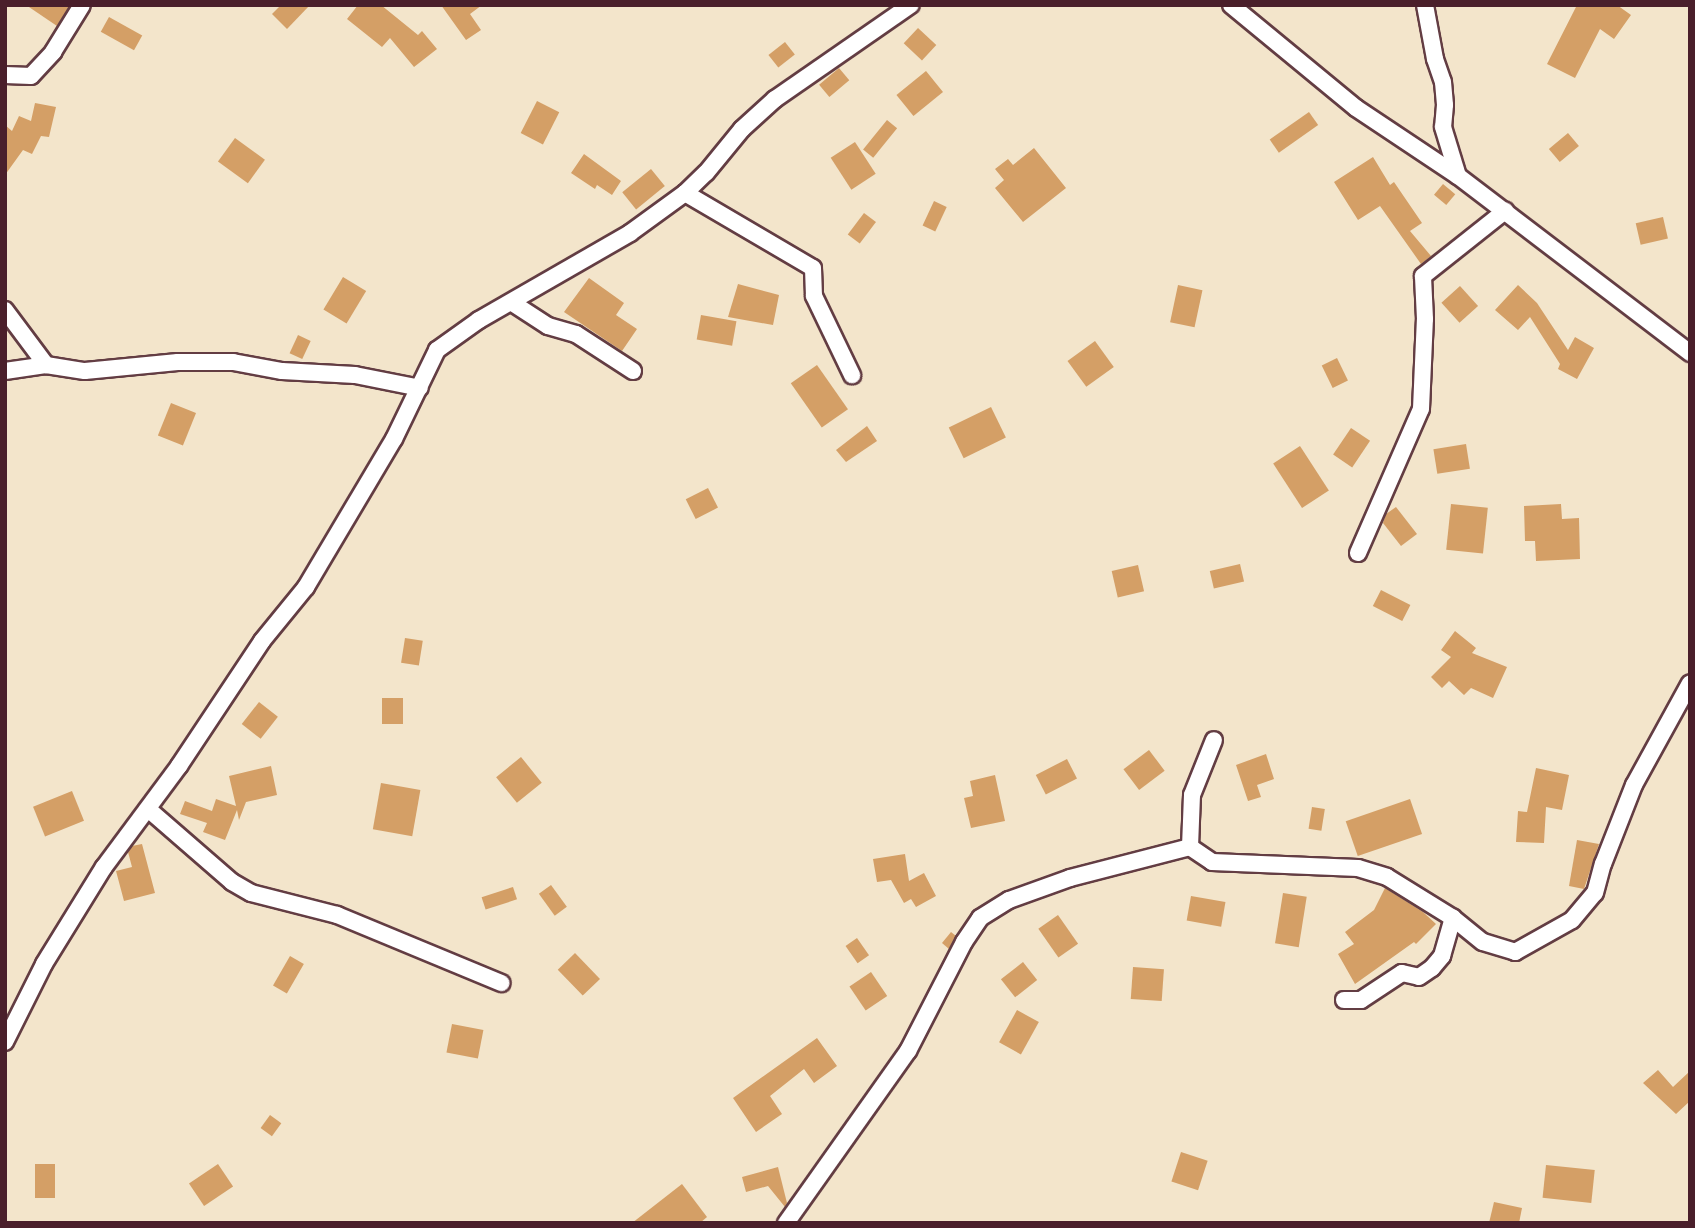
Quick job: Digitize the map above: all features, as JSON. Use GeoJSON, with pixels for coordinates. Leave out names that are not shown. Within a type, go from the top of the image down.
{"type":"FeatureCollection","features":[{"type":"Feature","properties":{"kind":"street"},"geometry":{"type":"LineString","coordinates":[[5,75],[31,76],[52,51],[82,5]]}},
{"type":"Feature","properties":{"kind":"street"},"geometry":{"type":"LineString","coordinates":[[5,1042],[44,964],[104,867],[148,809],[262,641],[306,587],[394,439],[437,350],[512,302],[630,233],[685,193],[706,173],[742,129],[775,99],[911,5]]}},
{"type":"Feature","properties":{"kind":"street"},"geometry":{"type":"LineString","coordinates":[[1231,5],[1356,108],[1458,176],[1690,353]]}},
{"type":"Feature","properties":{"kind":"street"},"geometry":{"type":"LineString","coordinates":[[1425,5],[1435,59],[1443,82],[1443,127],[1458,176]]}},
{"type":"Feature","properties":{"kind":"street"},"geometry":{"type":"LineString","coordinates":[[685,193],[813,268],[814,296],[852,374]]}},
{"type":"Feature","properties":{"kind":"street"},"geometry":{"type":"LineString","coordinates":[[1358,553],[1421,409],[1425,319],[1423,276],[1505,211]]}},
{"type":"Feature","properties":{"kind":"street"},"geometry":{"type":"LineString","coordinates":[[512,302],[548,326],[576,334],[633,371]]}},
{"type":"Feature","properties":{"kind":"street"},"geometry":{"type":"LineString","coordinates":[[5,310],[46,365]]}},
{"type":"Feature","properties":{"kind":"street"},"geometry":{"type":"LineString","coordinates":[[5,371],[46,365],[85,371],[178,362],[233,362],[282,371],[355,375],[420,388]]}},
{"type":"Feature","properties":{"kind":"street"},"geometry":{"type":"LineString","coordinates":[[786,1223],[908,1051],[964,942],[980,918],[1009,900],[1070,878],[1191,847],[1212,862],[1358,868],[1387,877],[1453,918],[1483,942],[1514,952],[1572,920],[1595,892],[1634,785],[1690,683]]}},
{"type":"Feature","properties":{"kind":"street"},"geometry":{"type":"LineString","coordinates":[[1191,847],[1192,795],[1214,740]]}},
{"type":"Feature","properties":{"kind":"street"},"geometry":{"type":"LineString","coordinates":[[148,809],[232,882],[251,893],[337,915],[501,983]]}},
{"type":"Feature","properties":{"kind":"street"},"geometry":{"type":"LineString","coordinates":[[1344,1000],[1361,1000],[1402,973],[1419,977],[1432,968],[1442,956],[1453,918]]}},
{"type":"Feature","properties":{"kind":"building"},"geometry":{"type":"Polygon","coordinates":[[[26,5],[70,5],[57,26],[26,5]]]}},
{"type":"Feature","properties":{"kind":"building"},"geometry":{"type":"Polygon","coordinates":[[[281,5],[310,5],[287,29],[272,14],[281,5]]]}},
{"type":"Feature","properties":{"kind":"building"},"geometry":{"type":"Polygon","coordinates":[[[358,5],[381,5],[418,35],[422,31],[437,49],[414,67],[390,38],[382,47],[347,19],[358,5]]]}},
{"type":"Feature","properties":{"kind":"building"},"geometry":{"type":"Polygon","coordinates":[[[441,5],[482,5],[470,14],[481,30],[466,40],[441,5]]]}},
{"type":"Feature","properties":{"kind":"building"},"geometry":{"type":"Polygon","coordinates":[[[1577,5],[1617,5],[1631,15],[1614,39],[1600,29],[1575,78],[1547,64],[1577,5]]]}},
{"type":"Feature","properties":{"kind":"building"},"geometry":{"type":"Polygon","coordinates":[[[109,17],[142,35],[134,50],[101,32],[109,17]]]}},
{"type":"Feature","properties":{"kind":"building"},"geometry":{"type":"Polygon","coordinates":[[[918,28],[936,45],[922,60],[904,43],[918,28]]]}},
{"type":"Feature","properties":{"kind":"building"},"geometry":{"type":"Polygon","coordinates":[[[785,42],[795,55],[778,68],[768,55],[785,42]]]}},
{"type":"Feature","properties":{"kind":"building"},"geometry":{"type":"Polygon","coordinates":[[[839,68],[849,80],[829,97],[819,85],[839,68]]]}},
{"type":"Feature","properties":{"kind":"building"},"geometry":{"type":"Polygon","coordinates":[[[926,71],[943,92],[913,116],[896,95],[926,71]]]}},
{"type":"Feature","properties":{"kind":"building"},"geometry":{"type":"Polygon","coordinates":[[[537,101],[559,112],[543,144],[521,133],[537,101]]]}},
{"type":"Feature","properties":{"kind":"building"},"geometry":{"type":"Polygon","coordinates":[[[35,103],[56,107],[49,137],[41,136],[32,154],[23,150],[5,175],[5,125],[12,131],[19,116],[31,121],[35,103]]]}},
{"type":"Feature","properties":{"kind":"building"},"geometry":{"type":"Polygon","coordinates":[[[1309,112],[1318,125],[1279,153],[1270,140],[1309,112]]]}},
{"type":"Feature","properties":{"kind":"building"},"geometry":{"type":"Polygon","coordinates":[[[887,120],[897,128],[873,158],[863,150],[887,120]]]}},
{"type":"Feature","properties":{"kind":"building"},"geometry":{"type":"Polygon","coordinates":[[[1568,133],[1579,146],[1560,162],[1549,149],[1568,133]]]}},
{"type":"Feature","properties":{"kind":"building"},"geometry":{"type":"Polygon","coordinates":[[[235,138],[265,160],[248,183],[218,161],[235,138]]]}},
{"type":"Feature","properties":{"kind":"building"},"geometry":{"type":"Polygon","coordinates":[[[855,142],[876,174],[851,190],[831,158],[855,142]]]}},
{"type":"Feature","properties":{"kind":"building"},"geometry":{"type":"Polygon","coordinates":[[[1034,148],[1066,188],[1023,222],[995,188],[1004,180],[995,169],[1008,159],[1013,165],[1034,148]]]}},
{"type":"Feature","properties":{"kind":"building"},"geometry":{"type":"Polygon","coordinates":[[[584,154],[621,181],[612,195],[597,185],[595,189],[571,173],[584,154]]]}},
{"type":"Feature","properties":{"kind":"building"},"geometry":{"type":"Polygon","coordinates":[[[1373,157],[1390,185],[1394,182],[1422,223],[1410,231],[1431,256],[1421,264],[1380,206],[1358,220],[1334,182],[1373,157]]]}},
{"type":"Feature","properties":{"kind":"building"},"geometry":{"type":"Polygon","coordinates":[[[651,169],[665,186],[636,209],[622,192],[651,169]]]}},
{"type":"Feature","properties":{"kind":"building"},"geometry":{"type":"Polygon","coordinates":[[[1443,184],[1455,194],[1446,205],[1434,195],[1443,184]]]}},
{"type":"Feature","properties":{"kind":"building"},"geometry":{"type":"Polygon","coordinates":[[[934,201],[947,207],[935,231],[923,225],[934,201]]]}},
{"type":"Feature","properties":{"kind":"building"},"geometry":{"type":"Polygon","coordinates":[[[864,213],[876,222],[860,244],[848,235],[864,213]]]}},
{"type":"Feature","properties":{"kind":"building"},"geometry":{"type":"Polygon","coordinates":[[[1663,217],[1668,238],[1641,245],[1636,223],[1663,217]]]}},
{"type":"Feature","properties":{"kind":"building"},"geometry":{"type":"Polygon","coordinates":[[[343,277],[366,291],[347,323],[323,310],[343,277]]]}},
{"type":"Feature","properties":{"kind":"building"},"geometry":{"type":"Polygon","coordinates":[[[589,278],[624,303],[616,315],[637,329],[622,351],[564,312],[589,278]]]}},
{"type":"Feature","properties":{"kind":"building"},"geometry":{"type":"Polygon","coordinates":[[[738,284],[779,295],[773,325],[728,317],[738,284]]]}},
{"type":"Feature","properties":{"kind":"building"},"geometry":{"type":"Polygon","coordinates":[[[1178,285],[1202,290],[1195,327],[1170,322],[1178,285]]]}},
{"type":"Feature","properties":{"kind":"building"},"geometry":{"type":"Polygon","coordinates":[[[1518,285],[1537,303],[1568,350],[1575,337],[1594,348],[1577,379],[1558,369],[1560,364],[1530,317],[1518,330],[1495,310],[1518,285]]]}},
{"type":"Feature","properties":{"kind":"building"},"geometry":{"type":"Polygon","coordinates":[[[1460,286],[1478,306],[1459,323],[1441,303],[1460,286]]]}},
{"type":"Feature","properties":{"kind":"building"},"geometry":{"type":"Polygon","coordinates":[[[701,315],[736,321],[732,346],[697,340],[701,315]]]}},
{"type":"Feature","properties":{"kind":"building"},"geometry":{"type":"Polygon","coordinates":[[[298,335],[311,341],[302,359],[290,353],[298,335]]]}},
{"type":"Feature","properties":{"kind":"building"},"geometry":{"type":"Polygon","coordinates":[[[1095,341],[1114,367],[1086,387],[1067,361],[1095,341]]]}},
{"type":"Feature","properties":{"kind":"building"},"geometry":{"type":"Polygon","coordinates":[[[1337,358],[1348,380],[1333,388],[1322,365],[1337,358]]]}},
{"type":"Feature","properties":{"kind":"building"},"geometry":{"type":"Polygon","coordinates":[[[817,365],[848,409],[822,428],[791,383],[817,365]]]}},
{"type":"Feature","properties":{"kind":"building"},"geometry":{"type":"Polygon","coordinates":[[[171,403],[196,413],[183,446],[158,435],[171,403]]]}},
{"type":"Feature","properties":{"kind":"building"},"geometry":{"type":"Polygon","coordinates":[[[991,407],[1006,438],[964,458],[949,428],[991,407]]]}},
{"type":"Feature","properties":{"kind":"building"},"geometry":{"type":"Polygon","coordinates":[[[867,426],[877,441],[846,462],[836,450],[867,426]]]}},
{"type":"Feature","properties":{"kind":"building"},"geometry":{"type":"Polygon","coordinates":[[[1351,428],[1370,441],[1352,467],[1333,455],[1351,428]]]}},
{"type":"Feature","properties":{"kind":"building"},"geometry":{"type":"Polygon","coordinates":[[[1466,444],[1470,469],[1437,474],[1433,449],[1466,444]]]}},
{"type":"Feature","properties":{"kind":"building"},"geometry":{"type":"Polygon","coordinates":[[[1300,446],[1329,490],[1302,508],[1273,463],[1300,446]]]}},
{"type":"Feature","properties":{"kind":"building"},"geometry":{"type":"Polygon","coordinates":[[[708,488],[718,508],[696,519],[686,499],[708,488]]]}},
{"type":"Feature","properties":{"kind":"building"},"geometry":{"type":"Polygon","coordinates":[[[1451,504],[1488,508],[1483,554],[1446,550],[1451,504]]]}},
{"type":"Feature","properties":{"kind":"building"},"geometry":{"type":"Polygon","coordinates":[[[1561,504],[1562,519],[1579,518],[1580,559],[1536,561],[1535,541],[1525,541],[1524,506],[1561,504]]]}},
{"type":"Feature","properties":{"kind":"building"},"geometry":{"type":"Polygon","coordinates":[[[1396,507],[1417,534],[1401,546],[1383,523],[1386,514],[1396,507]]]}},
{"type":"Feature","properties":{"kind":"building"},"geometry":{"type":"Polygon","coordinates":[[[1240,564],[1244,582],[1214,589],[1210,571],[1240,564]]]}},
{"type":"Feature","properties":{"kind":"building"},"geometry":{"type":"Polygon","coordinates":[[[1138,565],[1144,591],[1118,597],[1112,571],[1138,565]]]}},
{"type":"Feature","properties":{"kind":"building"},"geometry":{"type":"Polygon","coordinates":[[[1381,590],[1410,605],[1402,621],[1373,606],[1381,590]]]}},
{"type":"Feature","properties":{"kind":"building"},"geometry":{"type":"Polygon","coordinates":[[[1455,631],[1476,648],[1472,653],[1507,667],[1493,698],[1471,688],[1464,695],[1449,681],[1442,688],[1431,677],[1451,657],[1441,650],[1455,631]]]}},
{"type":"Feature","properties":{"kind":"building"},"geometry":{"type":"Polygon","coordinates":[[[405,638],[423,641],[419,666],[401,663],[405,638]]]}},
{"type":"Feature","properties":{"kind":"building"},"geometry":{"type":"Polygon","coordinates":[[[382,698],[403,698],[403,724],[382,724],[382,698]]]}},
{"type":"Feature","properties":{"kind":"building"},"geometry":{"type":"Polygon","coordinates":[[[259,702],[278,717],[261,739],[242,724],[259,702]]]}},
{"type":"Feature","properties":{"kind":"building"},"geometry":{"type":"Polygon","coordinates":[[[1149,750],[1165,771],[1139,790],[1123,769],[1149,750]]]}},
{"type":"Feature","properties":{"kind":"building"},"geometry":{"type":"Polygon","coordinates":[[[1266,754],[1274,779],[1257,785],[1261,797],[1248,801],[1236,765],[1266,754]]]}},
{"type":"Feature","properties":{"kind":"building"},"geometry":{"type":"Polygon","coordinates":[[[521,757],[542,783],[517,803],[496,777],[521,757]]]}},
{"type":"Feature","properties":{"kind":"building"},"geometry":{"type":"Polygon","coordinates":[[[1067,759],[1077,779],[1046,794],[1036,775],[1067,759]]]}},
{"type":"Feature","properties":{"kind":"building"},"geometry":{"type":"Polygon","coordinates":[[[271,766],[277,795],[246,802],[239,820],[237,810],[225,840],[203,832],[207,823],[180,814],[185,801],[212,811],[216,799],[236,806],[229,776],[271,766]]]}},
{"type":"Feature","properties":{"kind":"building"},"geometry":{"type":"Polygon","coordinates":[[[1536,768],[1569,775],[1562,810],[1546,807],[1544,843],[1516,842],[1518,811],[1527,812],[1536,768]]]}},
{"type":"Feature","properties":{"kind":"building"},"geometry":{"type":"Polygon","coordinates":[[[995,775],[1005,821],[971,828],[964,798],[973,796],[970,781],[995,775]]]}},
{"type":"Feature","properties":{"kind":"building"},"geometry":{"type":"Polygon","coordinates":[[[381,783],[420,790],[412,836],[373,829],[381,783]]]}},
{"type":"Feature","properties":{"kind":"building"},"geometry":{"type":"Polygon","coordinates":[[[72,791],[84,821],[45,836],[33,807],[72,791]]]}},
{"type":"Feature","properties":{"kind":"building"},"geometry":{"type":"Polygon","coordinates":[[[1410,799],[1422,834],[1358,856],[1346,821],[1410,799]]]}},
{"type":"Feature","properties":{"kind":"building"},"geometry":{"type":"Polygon","coordinates":[[[1312,807],[1325,809],[1321,831],[1309,829],[1312,807]]]}},
{"type":"Feature","properties":{"kind":"building"},"geometry":{"type":"Polygon","coordinates":[[[1577,840],[1599,844],[1584,889],[1569,886],[1577,840]]]}},
{"type":"Feature","properties":{"kind":"building"},"geometry":{"type":"Polygon","coordinates":[[[142,844],[155,893],[124,901],[116,871],[132,867],[128,852],[132,846],[142,844]]]}},
{"type":"Feature","properties":{"kind":"building"},"geometry":{"type":"Polygon","coordinates":[[[905,854],[909,881],[924,873],[936,896],[916,907],[911,899],[904,903],[891,880],[877,882],[873,859],[905,854]]]}},
{"type":"Feature","properties":{"kind":"building"},"geometry":{"type":"Polygon","coordinates":[[[551,885],[567,907],[555,916],[539,894],[551,885]]]}},
{"type":"Feature","properties":{"kind":"building"},"geometry":{"type":"Polygon","coordinates":[[[513,887],[517,899],[486,910],[482,897],[513,887]]]}},
{"type":"Feature","properties":{"kind":"building"},"geometry":{"type":"Polygon","coordinates":[[[1385,888],[1423,912],[1436,924],[1416,944],[1414,942],[1355,984],[1338,954],[1354,944],[1345,932],[1374,910],[1385,888]]]}},
{"type":"Feature","properties":{"kind":"building"},"geometry":{"type":"Polygon","coordinates":[[[1283,893],[1307,897],[1299,947],[1275,943],[1283,893]]]}},
{"type":"Feature","properties":{"kind":"building"},"geometry":{"type":"Polygon","coordinates":[[[1191,896],[1225,902],[1221,927],[1187,921],[1191,896]]]}},
{"type":"Feature","properties":{"kind":"building"},"geometry":{"type":"Polygon","coordinates":[[[1058,915],[1078,944],[1058,957],[1038,929],[1058,915]]]}},
{"type":"Feature","properties":{"kind":"building"},"geometry":{"type":"Polygon","coordinates":[[[951,932],[956,936],[949,949],[942,943],[951,932]]]}},
{"type":"Feature","properties":{"kind":"building"},"geometry":{"type":"Polygon","coordinates":[[[857,938],[869,955],[858,963],[846,946],[857,938]]]}},
{"type":"Feature","properties":{"kind":"building"},"geometry":{"type":"Polygon","coordinates":[[[575,953],[600,979],[583,996],[558,970],[575,953]]]}},
{"type":"Feature","properties":{"kind":"building"},"geometry":{"type":"Polygon","coordinates":[[[290,956],[304,964],[287,993],[273,985],[290,956]]]}},
{"type":"Feature","properties":{"kind":"building"},"geometry":{"type":"Polygon","coordinates":[[[1023,962],[1037,980],[1015,997],[1001,979],[1023,962]]]}},
{"type":"Feature","properties":{"kind":"building"},"geometry":{"type":"Polygon","coordinates":[[[1133,967],[1164,969],[1162,1001],[1131,999],[1133,967]]]}},
{"type":"Feature","properties":{"kind":"building"},"geometry":{"type":"Polygon","coordinates":[[[871,972],[887,996],[866,1011],[849,987],[871,972]]]}},
{"type":"Feature","properties":{"kind":"building"},"geometry":{"type":"Polygon","coordinates":[[[1017,1010],[1039,1022],[1021,1054],[999,1042],[1017,1010]]]}},
{"type":"Feature","properties":{"kind":"building"},"geometry":{"type":"Polygon","coordinates":[[[452,1024],[483,1030],[478,1059],[446,1052],[452,1024]]]}},
{"type":"Feature","properties":{"kind":"building"},"geometry":{"type":"Polygon","coordinates":[[[817,1038],[837,1066],[814,1083],[804,1069],[770,1096],[782,1114],[756,1132],[733,1098],[817,1038]]]}},
{"type":"Feature","properties":{"kind":"building"},"geometry":{"type":"Polygon","coordinates":[[[1658,1070],[1673,1087],[1690,1071],[1690,1101],[1676,1114],[1643,1083],[1658,1070]]]}},
{"type":"Feature","properties":{"kind":"building"},"geometry":{"type":"Polygon","coordinates":[[[270,1115],[281,1123],[272,1136],[261,1128],[270,1115]]]}},
{"type":"Feature","properties":{"kind":"building"},"geometry":{"type":"Polygon","coordinates":[[[1181,1152],[1208,1161],[1198,1190],[1171,1181],[1181,1152]]]}},
{"type":"Feature","properties":{"kind":"building"},"geometry":{"type":"Polygon","coordinates":[[[35,1164],[55,1164],[55,1198],[35,1198],[35,1164]]]}},
{"type":"Feature","properties":{"kind":"building"},"geometry":{"type":"Polygon","coordinates":[[[218,1164],[233,1186],[204,1206],[189,1184],[218,1164]]]}},
{"type":"Feature","properties":{"kind":"building"},"geometry":{"type":"Polygon","coordinates":[[[1546,1165],[1595,1170],[1591,1203],[1543,1198],[1546,1165]]]}},
{"type":"Feature","properties":{"kind":"building"},"geometry":{"type":"Polygon","coordinates":[[[778,1167],[787,1203],[785,1207],[768,1186],[746,1192],[742,1177],[778,1167]]]}},
{"type":"Feature","properties":{"kind":"building"},"geometry":{"type":"Polygon","coordinates":[[[682,1184],[707,1217],[700,1223],[632,1223],[682,1184]]]}},
{"type":"Feature","properties":{"kind":"building"},"geometry":{"type":"Polygon","coordinates":[[[1494,1202],[1522,1208],[1519,1223],[1489,1223],[1494,1202]]]}}]}
